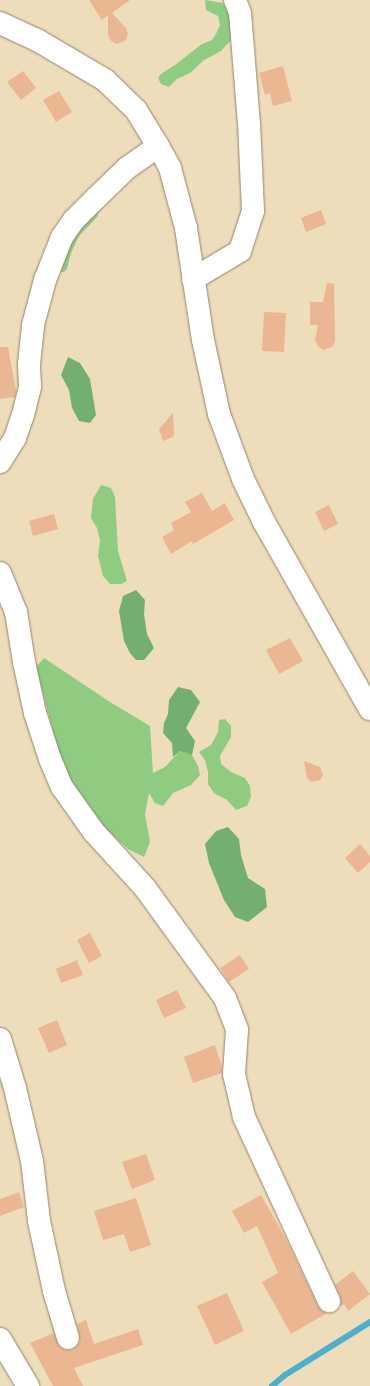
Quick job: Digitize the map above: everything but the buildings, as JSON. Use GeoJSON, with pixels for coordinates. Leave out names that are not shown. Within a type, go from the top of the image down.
{"type":"FeatureCollection","features":[{"type":"Feature","properties":{"kind":"street"},"geometry":{"type":"LineString","coordinates":[[193,279],[240,251],[253,211],[249,124],[240,13],[235,0]]}},
{"type":"Feature","properties":{"kind":"street"},"geometry":{"type":"LineString","coordinates":[[0,23],[37,40],[105,80],[136,110],[170,168],[186,228],[203,340],[219,414],[243,479],[286,561],[370,709]]}},
{"type":"Feature","properties":{"kind":"street"},"geometry":{"type":"LineString","coordinates":[[0,462],[15,438],[23,415],[30,386],[29,364],[33,325],[45,280],[62,237],[74,220],[127,168],[158,146]]}},
{"type":"Feature","properties":{"kind":"street"},"geometry":{"type":"LineString","coordinates":[[0,573],[16,612],[24,662],[35,713],[50,759],[62,787],[94,832],[114,852],[157,904],[225,998],[236,1030],[234,1074],[244,1117],[329,1301]]}},
{"type":"Feature","properties":{"kind":"street"},"geometry":{"type":"LineString","coordinates":[[0,1039],[15,1088],[32,1161],[39,1221],[54,1291],[68,1338]]}},
{"type":"Feature","properties":{"kind":"street"},"geometry":{"type":"LineString","coordinates":[[0,1339],[28,1386]]}},
{"type":"Feature","properties":{"kind":"green space"},"geometry":{"type":"Polygon","coordinates":[[[205,0],[223,3],[234,21],[232,39],[221,51],[204,60],[190,73],[177,79],[169,87],[161,84],[158,78],[161,74],[202,44],[212,40],[216,34],[220,25],[218,16],[206,10],[205,0]]]}},
{"type":"Feature","properties":{"kind":"green space"},"geometry":{"type":"Polygon","coordinates":[[[92,209],[99,211],[97,217],[79,236],[71,253],[67,269],[64,272],[59,272],[63,249],[92,209]]]}},
{"type":"Feature","properties":{"kind":"green space"},"geometry":{"type":"Polygon","coordinates":[[[68,357],[80,363],[90,379],[96,415],[90,423],[79,421],[72,408],[69,390],[61,375],[68,357]]]}},
{"type":"Feature","properties":{"kind":"green space"},"geometry":{"type":"Polygon","coordinates":[[[101,485],[111,488],[115,497],[118,551],[127,581],[121,584],[110,584],[103,576],[98,556],[100,540],[97,528],[91,518],[93,499],[101,485]]]}},
{"type":"Feature","properties":{"kind":"green space"},"geometry":{"type":"Polygon","coordinates":[[[136,590],[145,600],[144,614],[147,634],[154,648],[144,660],[136,660],[130,653],[124,641],[119,611],[123,596],[136,590]]]}},
{"type":"Feature","properties":{"kind":"green space"},"geometry":{"type":"Polygon","coordinates":[[[44,658],[110,702],[150,726],[153,773],[165,767],[180,751],[192,755],[198,766],[200,775],[191,785],[173,793],[163,806],[155,803],[149,793],[145,814],[150,842],[144,857],[128,849],[95,819],[70,781],[57,746],[36,667],[44,658]]]}},
{"type":"Feature","properties":{"kind":"green space"},"geometry":{"type":"Polygon","coordinates":[[[178,687],[191,690],[200,702],[186,728],[195,741],[192,755],[180,751],[173,757],[172,743],[163,733],[164,723],[168,714],[169,700],[178,687]]]}},
{"type":"Feature","properties":{"kind":"green space"},"geometry":{"type":"Polygon","coordinates":[[[225,719],[231,726],[231,737],[220,756],[221,764],[231,772],[245,778],[250,786],[251,797],[247,806],[236,810],[227,800],[214,793],[208,784],[208,772],[205,760],[199,752],[211,745],[218,732],[219,720],[225,719]]]}},
{"type":"Feature","properties":{"kind":"green space"},"geometry":{"type":"Polygon","coordinates":[[[228,827],[239,839],[241,855],[248,878],[265,889],[267,907],[248,922],[235,917],[224,900],[209,863],[205,844],[216,831],[228,827]]]}},
{"type":"Feature","properties":{"kind":"waterway"},"geometry":{"type":"LineString","coordinates":[[272,1386],[285,1375],[370,1322]]}}]}
